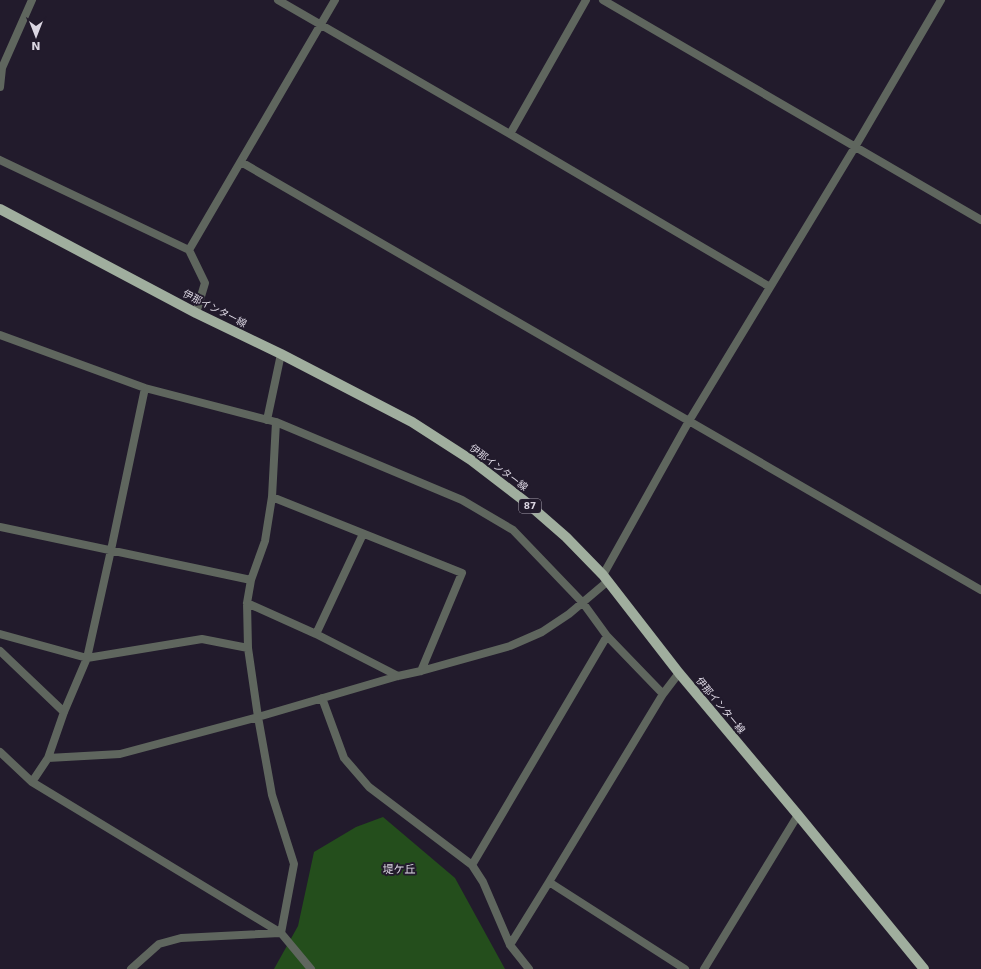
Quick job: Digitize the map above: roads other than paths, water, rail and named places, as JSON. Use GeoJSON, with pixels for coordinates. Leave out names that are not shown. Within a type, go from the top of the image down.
{"type":"FeatureCollection","features":[{"type":"Feature","properties":{"kind":"main road","name":"伊那インター線"},"geometry":{"type":"LineString","coordinates":[[0,209],[196,312],[412,422],[471,460],[527,503],[566,537],[605,578],[679,673],[924,969]]}},
{"type":"Feature","properties":{"kind":"street"},"geometry":{"type":"LineString","coordinates":[[0,87],[2,68],[32,0]]}},
{"type":"Feature","properties":{"kind":"street"},"geometry":{"type":"LineString","coordinates":[[278,0],[770,287]]}},
{"type":"Feature","properties":{"kind":"street"},"geometry":{"type":"LineString","coordinates":[[189,250],[242,162],[335,0]]}},
{"type":"Feature","properties":{"kind":"street"},"geometry":{"type":"LineString","coordinates":[[510,134],[586,0]]}},
{"type":"Feature","properties":{"kind":"street"},"geometry":{"type":"LineString","coordinates":[[603,0],[981,220]]}},
{"type":"Feature","properties":{"kind":"street"},"geometry":{"type":"LineString","coordinates":[[48,758],[120,754],[258,718],[398,676],[510,646],[542,632],[583,603],[605,578],[689,421],[855,147],[941,0]]}},
{"type":"Feature","properties":{"kind":"street"},"geometry":{"type":"LineString","coordinates":[[0,160],[189,250],[205,283],[196,312]]}},
{"type":"Feature","properties":{"kind":"street"},"geometry":{"type":"LineString","coordinates":[[242,162],[981,590]]}},
{"type":"Feature","properties":{"kind":"street"},"geometry":{"type":"LineString","coordinates":[[0,336],[145,388],[276,422],[462,500],[513,530],[583,603],[607,636],[663,694]]}},
{"type":"Feature","properties":{"kind":"street"},"geometry":{"type":"LineString","coordinates":[[267,420],[281,354]]}},
{"type":"Feature","properties":{"kind":"street"},"geometry":{"type":"LineString","coordinates":[[32,782],[48,758],[64,712],[87,658],[145,388]]}},
{"type":"Feature","properties":{"kind":"street"},"geometry":{"type":"LineString","coordinates":[[276,422],[272,497],[265,541],[251,580],[247,603],[248,648],[258,718],[272,795],[294,864],[281,933]]}},
{"type":"Feature","properties":{"kind":"street"},"geometry":{"type":"LineString","coordinates":[[272,497],[462,573],[421,671]]}},
{"type":"Feature","properties":{"kind":"street"},"geometry":{"type":"LineString","coordinates":[[1,529],[111,550],[251,580]]}},
{"type":"Feature","properties":{"kind":"street"},"geometry":{"type":"LineString","coordinates":[[316,634],[363,534]]}},
{"type":"Feature","properties":{"kind":"street"},"geometry":{"type":"LineString","coordinates":[[247,603],[316,634],[398,676]]}},
{"type":"Feature","properties":{"kind":"street"},"geometry":{"type":"LineString","coordinates":[[0,634],[87,658],[202,639],[248,648]]}},
{"type":"Feature","properties":{"kind":"street"},"geometry":{"type":"LineString","coordinates":[[472,865],[607,636]]}},
{"type":"Feature","properties":{"kind":"street"},"geometry":{"type":"LineString","coordinates":[[0,651],[64,712]]}},
{"type":"Feature","properties":{"kind":"street"},"geometry":{"type":"LineString","coordinates":[[510,945],[663,694],[679,673]]}},
{"type":"Feature","properties":{"kind":"street"},"geometry":{"type":"LineString","coordinates":[[322,698],[344,758],[369,786],[472,865],[483,882],[510,945],[529,969]]}},
{"type":"Feature","properties":{"kind":"street"},"geometry":{"type":"LineString","coordinates":[[0,752],[32,782],[281,933],[311,969]]}},
{"type":"Feature","properties":{"kind":"street"},"geometry":{"type":"LineString","coordinates":[[704,969],[798,815]]}},
{"type":"Feature","properties":{"kind":"street"},"geometry":{"type":"LineString","coordinates":[[549,882],[685,969]]}},
{"type":"Feature","properties":{"kind":"street"},"geometry":{"type":"LineString","coordinates":[[131,969],[159,944],[181,938],[281,933]]}},
{"type":"Feature","properties":{"kind":"district","name":"堤ケ丘"},"geometry":{"type":"Point","coordinates":[399,869]}}]}
